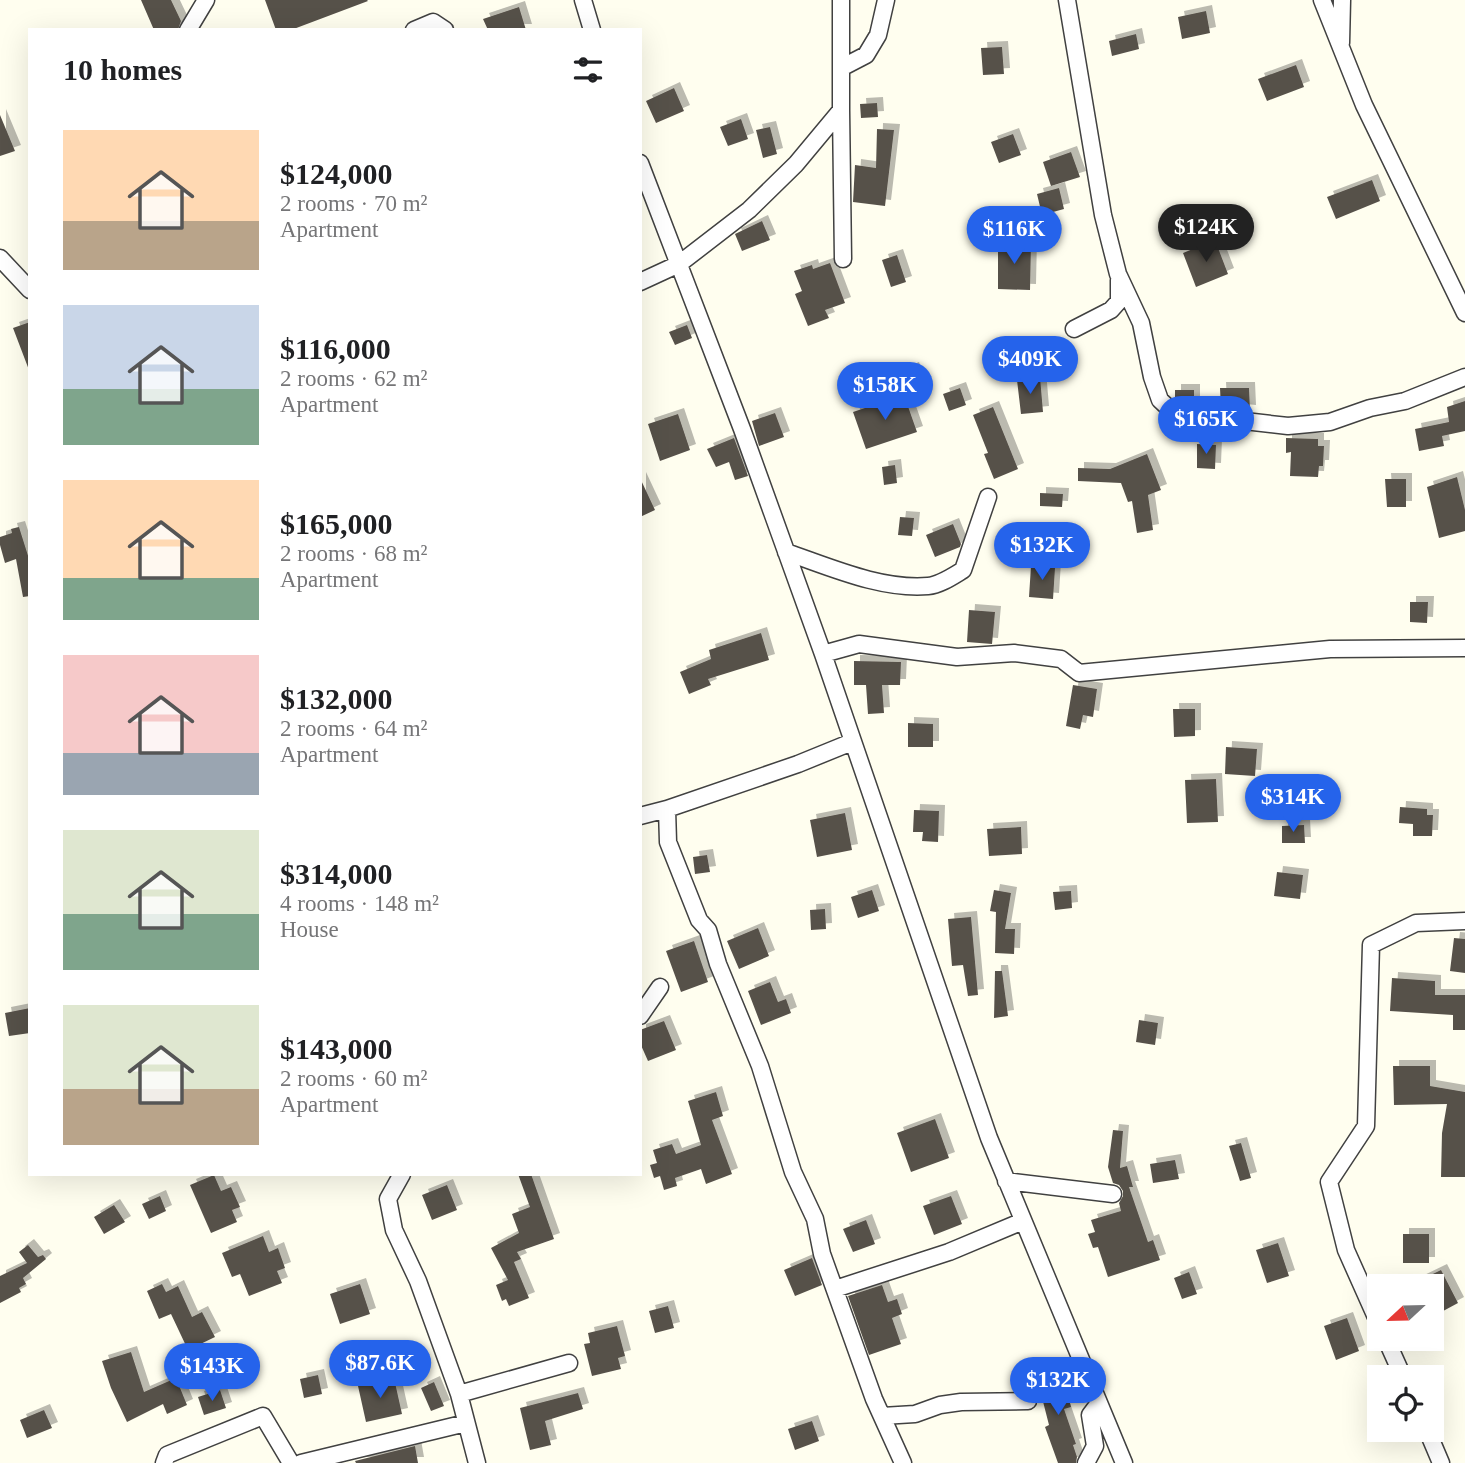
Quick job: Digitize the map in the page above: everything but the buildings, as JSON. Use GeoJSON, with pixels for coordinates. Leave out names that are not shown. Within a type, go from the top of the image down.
{"type":"FeatureCollection","features":[{"type":"Feature","properties":{"kind":"street"},"geometry":{"type":"LineString","coordinates":[[189,28],[206,0]]}},
{"type":"Feature","properties":{"kind":"street"},"geometry":{"type":"LineString","coordinates":[[583,0],[591,28]]}},
{"type":"Feature","properties":{"kind":"street"},"geometry":{"type":"LineString","coordinates":[[841,0],[843,259]]}},
{"type":"Feature","properties":{"kind":"street"},"geometry":{"type":"LineString","coordinates":[[841,68],[866,55],[878,35],[887,0]]}},
{"type":"Feature","properties":{"kind":"street"},"geometry":{"type":"LineString","coordinates":[[1067,0],[1103,215],[1118,274],[1141,323],[1160,401],[1174,413],[1288,426],[1330,422],[1370,408],[1405,401],[1465,377]]}},
{"type":"Feature","properties":{"kind":"street"},"geometry":{"type":"LineString","coordinates":[[1322,0],[1364,105],[1465,313]]}},
{"type":"Feature","properties":{"kind":"street"},"geometry":{"type":"LineString","coordinates":[[1341,53],[1342,0]]}},
{"type":"Feature","properties":{"kind":"street"},"geometry":{"type":"LineString","coordinates":[[419,28],[433,22],[442,28]]}},
{"type":"Feature","properties":{"kind":"street"},"geometry":{"type":"LineString","coordinates":[[642,281],[679,264],[749,211],[796,164],[841,110]]}},
{"type":"Feature","properties":{"kind":"street"},"geometry":{"type":"LineString","coordinates":[[642,168],[823,654],[989,1138],[1124,1463]]}},
{"type":"Feature","properties":{"kind":"street"},"geometry":{"type":"LineString","coordinates":[[0,258],[28,288]]}},
{"type":"Feature","properties":{"kind":"street"},"geometry":{"type":"LineString","coordinates":[[1074,329],[1111,310],[1119,301],[1118,274]]}},
{"type":"Feature","properties":{"kind":"street"},"geometry":{"type":"LineString","coordinates":[[786,552],[884,582],[931,586],[962,570],[988,497]]}},
{"type":"Feature","properties":{"kind":"street"},"geometry":{"type":"LineString","coordinates":[[823,654],[859,645],[957,657],[1014,653],[1061,659],[1079,673],[1330,649],[1465,648]]}},
{"type":"Feature","properties":{"kind":"street"},"geometry":{"type":"LineString","coordinates":[[642,816],[798,764],[852,742]]}},
{"type":"Feature","properties":{"kind":"street"},"geometry":{"type":"LineString","coordinates":[[667,809],[668,842],[699,920],[708,930],[718,964],[761,1066],[793,1172],[815,1219],[822,1254],[882,1416],[903,1463]]}},
{"type":"Feature","properties":{"kind":"street"},"geometry":{"type":"LineString","coordinates":[[1367,1297],[1346,1250],[1329,1182],[1366,1126],[1371,945],[1416,923],[1465,921]]}},
{"type":"Feature","properties":{"kind":"street"},"geometry":{"type":"LineString","coordinates":[[642,1013],[660,987]]}},
{"type":"Feature","properties":{"kind":"street"},"geometry":{"type":"LineString","coordinates":[[400,1176],[388,1199],[394,1230],[418,1282],[459,1394],[477,1463]]}},
{"type":"Feature","properties":{"kind":"street"},"geometry":{"type":"LineString","coordinates":[[1006,1181],[1113,1194]]}},
{"type":"Feature","properties":{"kind":"street"},"geometry":{"type":"LineString","coordinates":[[835,1289],[949,1252],[1023,1221]]}},
{"type":"Feature","properties":{"kind":"street"},"geometry":{"type":"LineString","coordinates":[[459,1394],[569,1363]]}},
{"type":"Feature","properties":{"kind":"street"},"geometry":{"type":"LineString","coordinates":[[882,1416],[915,1414],[940,1405],[961,1402],[1028,1401]]}},
{"type":"Feature","properties":{"kind":"street"},"geometry":{"type":"LineString","coordinates":[[1086,1463],[1095,1446],[1090,1415],[1099,1404]]}},
{"type":"Feature","properties":{"kind":"street"},"geometry":{"type":"LineString","coordinates":[[164,1463],[167,1455],[263,1416],[291,1463]]}},
{"type":"Feature","properties":{"kind":"street"},"geometry":{"type":"LineString","coordinates":[[301,1463],[466,1423]]}},
{"type":"Feature","properties":{"kind":"street"},"geometry":{"type":"LineString","coordinates":[[1432,1442],[1441,1463]]}}]}
